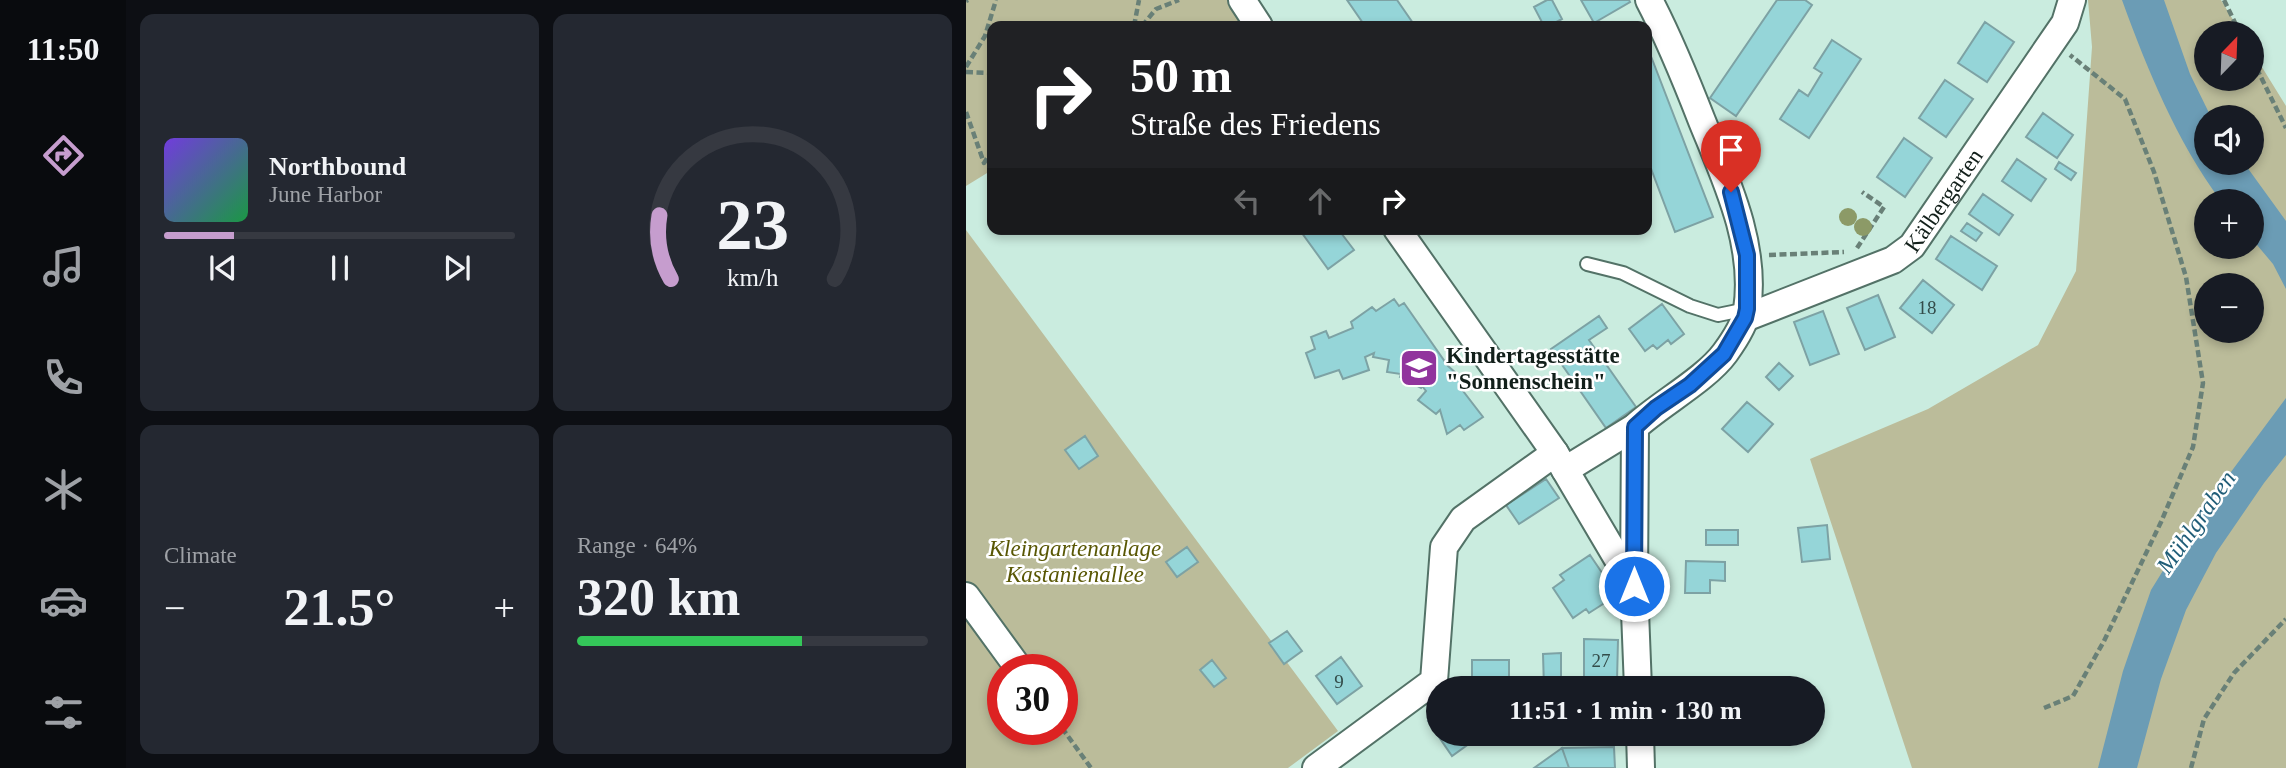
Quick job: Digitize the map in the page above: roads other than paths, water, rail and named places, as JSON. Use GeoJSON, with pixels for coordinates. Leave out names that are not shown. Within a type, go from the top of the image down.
{"type":"FeatureCollection","features":[{"type":"Feature","properties":{"kind":"street"},"geometry":{"type":"LineString","coordinates":[[1242,0],[1256,21]]}},
{"type":"Feature","properties":{"kind":"street"},"geometry":{"type":"LineString","coordinates":[[1316,768],[1434,681],[1444,547],[1463,519],[1560,461],[1635,427],[1656,408],[1690,385],[1724,354],[1746,314],[1747,255],[1731,192],[1670,41],[1649,0]]}},
{"type":"Feature","properties":{"kind":"street","name":"Kälbergarten"},"geometry":{"type":"LineString","coordinates":[[1746,314],[1893,260],[1912,246],[2065,23],[2072,0]]}},
{"type":"Feature","properties":{"kind":"street"},"geometry":{"type":"LineString","coordinates":[[1401,235],[1560,461],[1634,586]]}},
{"type":"Feature","properties":{"kind":"street"},"geometry":{"type":"LineString","coordinates":[[1635,427],[1634,586],[1638,676]]}},
{"type":"Feature","properties":{"kind":"street"},"geometry":{"type":"LineString","coordinates":[[966,596],[1008,654]]}},
{"type":"Feature","properties":{"kind":"street"},"geometry":{"type":"LineString","coordinates":[[1641,746],[1642,768]]}},
{"type":"Feature","properties":{"kind":"lane"},"geometry":{"type":"LineString","coordinates":[[1587,264],[1623,273],[1690,306],[1718,315],[1746,314]]}},
{"type":"Feature","properties":{"kind":"water"},"geometry":{"type":"Polygon","coordinates":[[[2122,0],[2164,0],[2194,82],[2194,91],[2198,91],[2205,105],[2194,105],[2194,160],[2177,130],[2122,0]]]}},
{"type":"Feature","properties":{"kind":"water"},"geometry":{"type":"Polygon","coordinates":[[[2203,175],[2253,175],[2263,189],[2213,189],[2203,175]]]}},
{"type":"Feature","properties":{"kind":"water"},"geometry":{"type":"Polygon","coordinates":[[[2264,191],[2286,221],[2286,289],[2264,253],[2264,191]]]}},
{"type":"Feature","properties":{"kind":"water","name":"Mühlgraben"},"geometry":{"type":"Polygon","coordinates":[[[2286,398],[2286,455],[2216,553],[2186,610],[2161,679],[2137,768],[2098,768],[2123,671],[2151,590],[2190,527],[2286,398]]]}},
{"type":"Feature","properties":{"kind":"place","name":"Kindertagesstätte \"Sonnenschein\""},"geometry":{"type":"Point","coordinates":[1419,368]}},
{"type":"Feature","properties":{"kind":"park label","name":"Kleingartenanlage Kastanienallee"},"geometry":{"type":"Point","coordinates":[1075,561]}}]}
